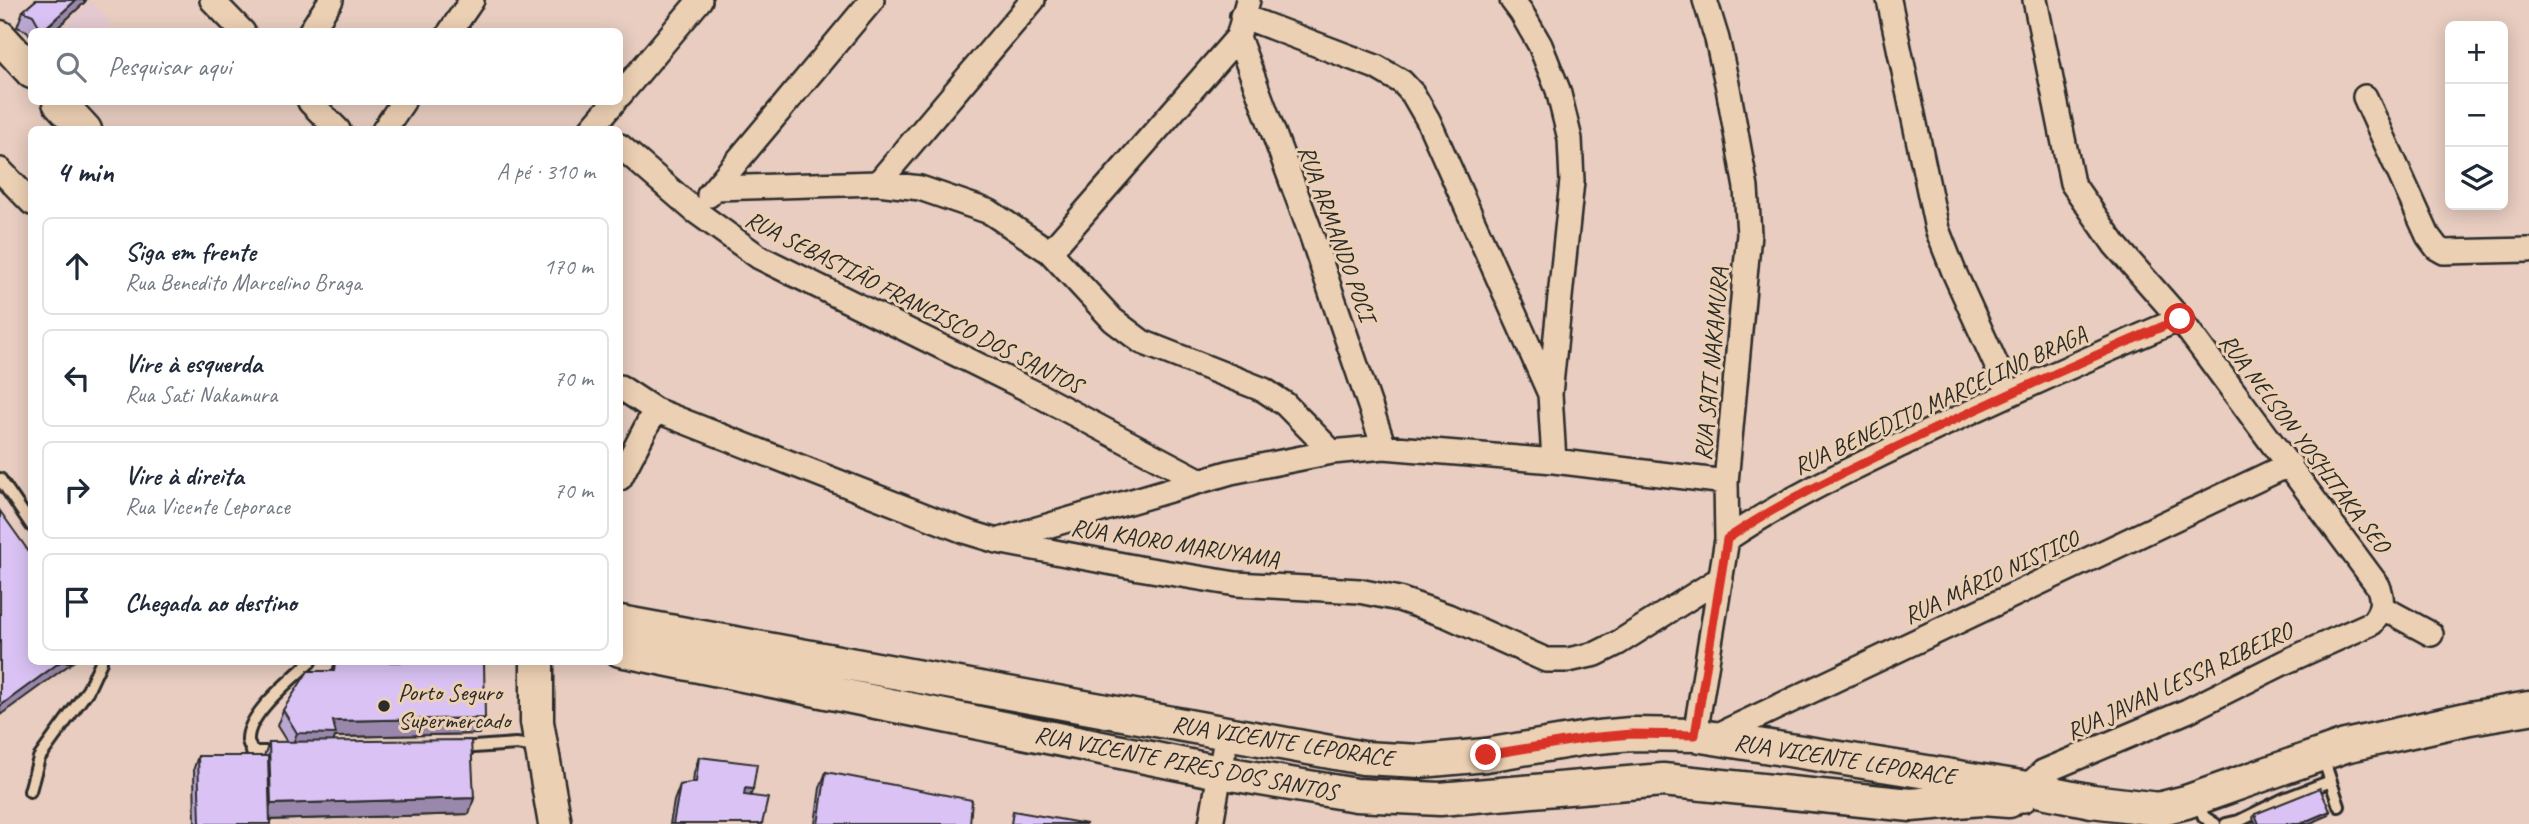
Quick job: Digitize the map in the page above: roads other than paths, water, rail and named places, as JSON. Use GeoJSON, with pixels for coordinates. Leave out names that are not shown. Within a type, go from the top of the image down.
{"type":"FeatureCollection","features":[{"type":"Feature","properties":{"kind":"main road"},"geometry":{"type":"LineString","coordinates":[[0,37],[28,68]]}},
{"type":"Feature","properties":{"kind":"main road"},"geometry":{"type":"LineString","coordinates":[[62,105],[81,126]]}},
{"type":"Feature","properties":{"kind":"main road","name":"RUA VICENTE LEPORACE"},"geometry":{"type":"LineString","coordinates":[[623,623],[1363,758],[1421,761],[1486,755],[1588,738],[1631,734],[1705,736],[1918,771],[2025,795],[2092,801],[2152,819]]}},
{"type":"Feature","properties":{"kind":"main road","name":"RUA VICENTE PIRES DOS SANTOS"},"geometry":{"type":"LineString","coordinates":[[623,651],[1219,772],[1356,795],[1425,799],[1663,780],[1911,806],[2025,795]]}},
{"type":"Feature","properties":{"kind":"main road"},"geometry":{"type":"LineString","coordinates":[[537,665],[537,722],[555,824]]}},
{"type":"Feature","properties":{"kind":"main road"},"geometry":{"type":"LineString","coordinates":[[2152,819],[2206,818],[2280,769],[2326,767],[2378,738],[2529,708]]}},
{"type":"Feature","properties":{"kind":"main road"},"geometry":{"type":"LineString","coordinates":[[1911,806],[1924,798],[1926,793],[1926,783],[1918,771]]}},
{"type":"Feature","properties":{"kind":"street"},"geometry":{"type":"LineString","coordinates":[[212,0],[239,28]]}},
{"type":"Feature","properties":{"kind":"street"},"geometry":{"type":"LineString","coordinates":[[313,28],[331,0]]}},
{"type":"Feature","properties":{"kind":"street"},"geometry":{"type":"LineString","coordinates":[[453,28],[472,0]]}},
{"type":"Feature","properties":{"kind":"street"},"geometry":{"type":"LineString","coordinates":[[623,91],[700,0]]}},
{"type":"Feature","properties":{"kind":"street"},"geometry":{"type":"LineString","coordinates":[[695,211],[872,0]]}},
{"type":"Feature","properties":{"kind":"street"},"geometry":{"type":"LineString","coordinates":[[878,183],[1033,0]]}},
{"type":"Feature","properties":{"kind":"street"},"geometry":{"type":"LineString","coordinates":[[1511,0],[1540,45],[1558,90],[1570,139],[1572,181],[1550,394],[1553,461]]}},
{"type":"Feature","properties":{"kind":"street","name":"RUA SATI NAKAMURA"},"geometry":{"type":"LineString","coordinates":[[1705,0],[1728,88],[1746,188],[1749,234],[1726,482],[1727,539],[1705,736]]}},
{"type":"Feature","properties":{"kind":"street"},"geometry":{"type":"LineString","coordinates":[[1889,0],[1937,229],[2009,393]]}},
{"type":"Feature","properties":{"kind":"street","name":"RUA NELSON YOSHITAKA SEO"},"geometry":{"type":"LineString","coordinates":[[2035,0],[2071,183],[2115,244],[2180,319],[2378,586],[2382,599],[2376,615]]}},
{"type":"Feature","properties":{"kind":"street"},"geometry":{"type":"LineString","coordinates":[[1050,252],[1243,17],[1376,67],[1402,82],[1413,94],[1428,120],[1550,394]]}},
{"type":"Feature","properties":{"kind":"street","name":"RUA ARMANDO POCI"},"geometry":{"type":"LineString","coordinates":[[1243,17],[1310,231],[1384,447]]}},
{"type":"Feature","properties":{"kind":"street"},"geometry":{"type":"LineString","coordinates":[[2365,97],[2428,236],[2437,248],[2444,252],[2529,250]]}},
{"type":"Feature","properties":{"kind":"street"},"geometry":{"type":"LineString","coordinates":[[313,105],[334,126]]}},
{"type":"Feature","properties":{"kind":"street"},"geometry":{"type":"LineString","coordinates":[[387,126],[401,105]]}},
{"type":"Feature","properties":{"kind":"street"},"geometry":{"type":"LineString","coordinates":[[596,126],[612,105]]}},
{"type":"Feature","properties":{"kind":"street","name":"RUA SEBASTIÃO FRANCISCO DOS SANTOS"},"geometry":{"type":"LineString","coordinates":[[623,149],[695,211],[759,257],[1029,390],[1201,481]]}},
{"type":"Feature","properties":{"kind":"street"},"geometry":{"type":"LineString","coordinates":[[0,170],[28,199]]}},
{"type":"Feature","properties":{"kind":"street"},"geometry":{"type":"LineString","coordinates":[[715,188],[878,183],[920,188],[990,212],[1050,252],[1114,320],[1142,342],[1264,390],[1286,404],[1332,452]]}},
{"type":"Feature","properties":{"kind":"street","name":"RUA BENEDITO MARCELINO BRAGA"},"geometry":{"type":"LineString","coordinates":[[1727,539],[1765,513],[2009,393],[2180,319]]}},
{"type":"Feature","properties":{"kind":"street"},"geometry":{"type":"LineString","coordinates":[[1524,334],[1537,334],[1558,322]]}},
{"type":"Feature","properties":{"kind":"street","name":"RUA KAORO MARUYAMA"},"geometry":{"type":"LineString","coordinates":[[623,389],[655,411],[930,519],[998,541],[1236,584],[1359,591],[1399,599],[1448,616],[1546,660],[1568,660],[1596,654],[1721,578]]}},
{"type":"Feature","properties":{"kind":"street"},"geometry":{"type":"LineString","coordinates":[[623,464],[628,441],[655,411]]}},
{"type":"Feature","properties":{"kind":"street"},"geometry":{"type":"LineString","coordinates":[[998,541],[1253,467],[1332,452],[1384,447],[1553,461],[1726,482]]}},
{"type":"Feature","properties":{"kind":"street","name":"RUA MÁRIO NISTICO"},"geometry":{"type":"LineString","coordinates":[[1705,736],[2290,464]]}},
{"type":"Feature","properties":{"kind":"street"},"geometry":{"type":"LineString","coordinates":[[2376,615],[2431,634]]}},
{"type":"Feature","properties":{"kind":"street","name":"RUA JAVAN LESSA RIBEIRO"},"geometry":{"type":"LineString","coordinates":[[2025,795],[2036,777],[2043,772],[2187,711],[2376,615]]}},
{"type":"Feature","properties":{"kind":"street"},"geometry":{"type":"LineString","coordinates":[[1210,824],[1227,733]]}},
{"type":"Feature","properties":{"kind":"lane"},"geometry":{"type":"LineString","coordinates":[[0,479],[28,520]]}},
{"type":"Feature","properties":{"kind":"lane"},"geometry":{"type":"LineString","coordinates":[[30,791],[39,758],[88,690],[100,665]]}},
{"type":"Feature","properties":{"kind":"lane"},"geometry":{"type":"LineString","coordinates":[[293,751],[252,751],[248,741],[251,727],[263,708],[307,665]]}},
{"type":"Feature","properties":{"kind":"lane"},"geometry":{"type":"LineString","coordinates":[[451,748],[516,744],[541,747]]}},
{"type":"Feature","properties":{"kind":"lane"},"geometry":{"type":"LineString","coordinates":[[2206,818],[2239,821],[2284,799],[2326,767],[2339,806]]}},
{"type":"Feature","properties":{"kind":"place","name":"Porto Seguro Supermercado"},"geometry":{"type":"Point","coordinates":[384,706]}}]}
